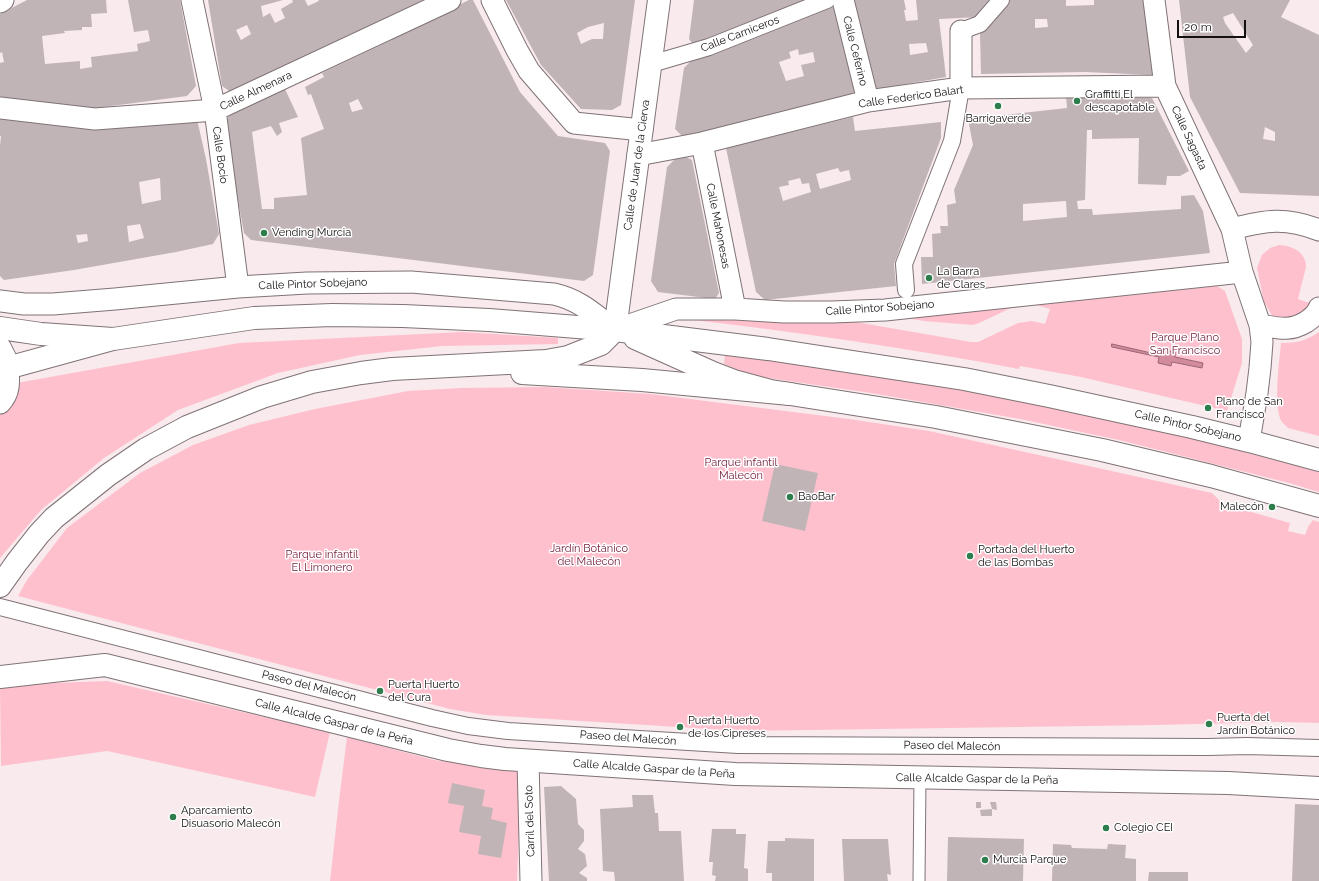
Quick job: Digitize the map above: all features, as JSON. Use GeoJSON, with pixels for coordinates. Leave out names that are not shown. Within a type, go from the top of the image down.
{"type":"FeatureCollection","features":[{"type":"Feature","properties":{"kind":"main road","name":"Calle de Juan de la Cierva"},"geometry":{"type":"LineString","coordinates":[[615,330],[659,0]]}},
{"type":"Feature","properties":{"kind":"main road"},"geometry":{"type":"LineString","coordinates":[[0,348],[5,358],[4,369],[113,339],[254,318],[332,315],[403,316],[489,320],[615,330]]}},
{"type":"Feature","properties":{"kind":"main road"},"geometry":{"type":"LineString","coordinates":[[0,328],[40,334],[113,339]]}},
{"type":"Feature","properties":{"kind":"main road"},"geometry":{"type":"LineString","coordinates":[[0,586],[21,556],[54,518],[114,470],[146,449],[187,427],[262,397],[305,384],[361,373],[392,369],[568,357],[601,344],[615,330]]}},
{"type":"Feature","properties":{"kind":"main road","name":"Calle Pintor Sobejano"},"geometry":{"type":"LineString","coordinates":[[615,330],[713,374],[752,386],[790,394],[892,409],[1001,429],[1145,460],[1319,506]]}},
{"type":"Feature","properties":{"kind":"main road","name":"Calle Pintor Sobejano"},"geometry":{"type":"LineString","coordinates":[[615,330],[768,349],[964,379],[1128,413],[1249,441]]}},
{"type":"Feature","properties":{"kind":"main road"},"geometry":{"type":"LineString","coordinates":[[392,369],[499,371],[642,380],[790,394]]}},
{"type":"Feature","properties":{"kind":"main road"},"geometry":{"type":"LineString","coordinates":[[1249,441],[1319,460]]}},
{"type":"Feature","properties":{"kind":"main road","name":"Calle Alcalde Gaspar de la Peña"},"geometry":{"type":"LineString","coordinates":[[0,677],[105,665],[453,751],[481,756],[528,761],[735,774],[1228,783],[1319,788]]}},
{"type":"Feature","properties":{"kind":"street","name":"Calle Bocio"},"geometry":{"type":"LineString","coordinates":[[192,0],[214,110],[238,287]]}},
{"type":"Feature","properties":{"kind":"street","name":"Calle Almenara"},"geometry":{"type":"LineString","coordinates":[[0,108],[95,119],[214,110],[450,0]]}},
{"type":"Feature","properties":{"kind":"street"},"geometry":{"type":"LineString","coordinates":[[492,0],[516,50],[529,71],[574,123],[642,130]]}},
{"type":"Feature","properties":{"kind":"street","name":"Calle Carniceros"},"geometry":{"type":"LineString","coordinates":[[651,64],[708,47],[828,0]]}},
{"type":"Feature","properties":{"kind":"street","name":"Calle Ceferino"},"geometry":{"type":"LineString","coordinates":[[843,0],[868,101]]}},
{"type":"Feature","properties":{"kind":"street"},"geometry":{"type":"LineString","coordinates":[[906,290],[904,264],[952,141],[961,88],[961,31],[980,24],[1001,0]]}},
{"type":"Feature","properties":{"kind":"street","name":"Calle Sagasta"},"geometry":{"type":"LineString","coordinates":[[1154,0],[1165,86],[1232,229],[1242,272]]}},
{"type":"Feature","properties":{"kind":"street","name":"Calle Federico Balart"},"geometry":{"type":"LineString","coordinates":[[638,155],[702,143],[868,101],[961,88],[1165,86]]}},
{"type":"Feature","properties":{"kind":"street","name":"Calle Mahonesas"},"geometry":{"type":"LineString","coordinates":[[702,143],[735,309]]}},
{"type":"Feature","properties":{"kind":"street"},"geometry":{"type":"LineString","coordinates":[[1232,229],[1255,223],[1287,221],[1303,224],[1319,230]]}},
{"type":"Feature","properties":{"kind":"street","name":"Calle Pintor Sobejano"},"geometry":{"type":"LineString","coordinates":[[0,301],[24,304],[53,304],[238,287],[307,283],[411,282],[554,294],[580,303],[615,330],[676,309],[856,312],[1242,272],[1260,325],[1262,342],[1257,393],[1249,441]]}},
{"type":"Feature","properties":{"kind":"street"},"geometry":{"type":"LineString","coordinates":[[1260,325],[1283,329],[1294,328],[1313,318],[1319,308]]}},
{"type":"Feature","properties":{"kind":"street"},"geometry":{"type":"LineString","coordinates":[[0,403],[5,398],[8,391],[9,381],[4,369]]}},
{"type":"Feature","properties":{"kind":"street","name":"Paseo del Malecón"},"geometry":{"type":"LineString","coordinates":[[0,607],[449,722],[508,731],[738,745],[1247,746],[1319,748]]}},
{"type":"Feature","properties":{"kind":"street","name":"Carril del Soto"},"geometry":{"type":"LineString","coordinates":[[528,761],[531,881]]}},
{"type":"Feature","properties":{"kind":"lane"},"geometry":{"type":"LineString","coordinates":[[919,881],[920,778]]}},
{"type":"Feature","properties":{"kind":"green space"},"geometry":{"type":"Polygon","coordinates":[[[1279,245],[1294,248],[1298,251],[1304,257],[1306,267],[1298,299],[1312,304],[1292,322],[1273,317],[1264,302],[1257,268],[1262,255],[1270,248],[1279,245]]]}},
{"type":"Feature","properties":{"kind":"green space","name":"Parque Plano San Francisco"},"geometry":{"type":"Polygon","coordinates":[[[1217,286],[1225,291],[1242,339],[1242,363],[1227,411],[1081,377],[1020,366],[1019,369],[852,341],[685,319],[844,320],[978,342],[1018,323],[1032,321],[1045,324],[1050,309],[1033,304],[1013,307],[973,325],[924,321],[887,315],[1080,295],[1125,296],[1217,286]]]}},
{"type":"Feature","properties":{"kind":"green space"},"geometry":{"type":"Polygon","coordinates":[[[462,332],[558,338],[558,344],[442,346],[360,355],[278,373],[178,410],[104,458],[41,510],[0,558],[0,386],[239,343],[462,332]]]}},
{"type":"Feature","properties":{"kind":"green space"},"geometry":{"type":"Polygon","coordinates":[[[1319,332],[1319,436],[1288,428],[1283,423],[1278,410],[1277,391],[1281,343],[1301,341],[1310,338],[1319,332]]]}},
{"type":"Feature","properties":{"kind":"green space"},"geometry":{"type":"Polygon","coordinates":[[[725,354],[931,384],[995,395],[1119,421],[1195,439],[1319,472],[1319,492],[1119,440],[1020,419],[871,393],[750,375],[724,364],[725,354]]]}},
{"type":"Feature","properties":{"kind":"green space","name":"Jardín Botánico del Malecón"},"geometry":{"type":"Polygon","coordinates":[[[545,387],[650,394],[849,419],[929,431],[1212,493],[1223,504],[1290,523],[1288,531],[1305,535],[1313,520],[1319,522],[1319,723],[1278,722],[741,731],[486,715],[450,709],[18,596],[27,580],[67,528],[140,473],[193,445],[249,425],[315,409],[408,391],[461,388],[545,387]]]}},
{"type":"Feature","properties":{"kind":"green space"},"geometry":{"type":"Polygon","coordinates":[[[107,681],[330,732],[315,797],[107,751],[1,766],[0,685],[107,681]]]}},
{"type":"Feature","properties":{"kind":"green space"},"geometry":{"type":"Polygon","coordinates":[[[347,737],[434,760],[521,772],[517,881],[330,881],[347,737]]]}},
{"type":"Feature","properties":{"kind":"shaded area"},"geometry":{"type":"Polygon","coordinates":[[[1112,344],[1160,355],[1161,349],[1175,352],[1175,357],[1203,363],[1202,368],[1172,362],[1171,366],[1158,363],[1159,357],[1112,347],[1112,344]]]}},
{"type":"Feature","properties":{"kind":"building"},"geometry":{"type":"Polygon","coordinates":[[[27,0],[106,0],[107,13],[91,14],[92,27],[82,27],[82,30],[64,31],[65,33],[42,36],[45,64],[80,61],[80,69],[92,67],[91,57],[138,51],[137,44],[150,41],[148,30],[134,32],[128,0],[180,0],[196,86],[187,96],[81,110],[0,101],[0,63],[4,62],[2,52],[0,53],[0,14],[27,0]]]}},
{"type":"Feature","properties":{"kind":"building"},"geometry":{"type":"Polygon","coordinates":[[[208,0],[283,0],[261,6],[263,17],[270,13],[275,23],[285,18],[281,9],[293,2],[292,0],[305,0],[308,6],[319,1],[318,0],[427,0],[348,36],[232,93],[222,86],[208,0]],[[247,25],[236,30],[241,40],[251,34],[247,25]]]}},
{"type":"Feature","properties":{"kind":"building"},"geometry":{"type":"Polygon","coordinates":[[[469,0],[473,0],[520,92],[558,136],[605,143],[610,151],[593,275],[584,281],[251,240],[244,233],[224,125],[230,114],[285,89],[298,117],[279,123],[282,132],[277,136],[271,126],[252,132],[262,209],[274,209],[274,198],[307,195],[301,138],[324,129],[311,94],[308,95],[305,87],[324,77],[322,73],[392,40],[391,38],[469,0]],[[358,99],[349,103],[352,112],[363,109],[358,99]]]}},
{"type":"Feature","properties":{"kind":"building"},"geometry":{"type":"Polygon","coordinates":[[[506,0],[635,0],[621,105],[612,110],[581,109],[541,65],[506,0]],[[604,23],[588,27],[577,33],[581,44],[592,39],[603,39],[604,23]]]}},
{"type":"Feature","properties":{"kind":"building"},"geometry":{"type":"Polygon","coordinates":[[[694,0],[814,0],[695,47],[689,39],[694,0]]]}},
{"type":"Feature","properties":{"kind":"building"},"geometry":{"type":"Polygon","coordinates":[[[851,0],[904,0],[906,21],[918,20],[916,0],[995,0],[981,17],[939,19],[946,77],[878,89],[871,85],[851,0]],[[926,43],[909,44],[910,55],[928,52],[926,43]]]}},
{"type":"Feature","properties":{"kind":"building"},"geometry":{"type":"Polygon","coordinates":[[[1010,0],[1066,0],[1066,6],[1094,5],[1094,0],[1146,0],[1155,73],[1153,75],[1085,72],[981,74],[980,33],[1010,0]],[[1035,19],[1035,28],[1048,27],[1047,19],[1035,19]]]}},
{"type":"Feature","properties":{"kind":"building"},"geometry":{"type":"Polygon","coordinates":[[[1179,0],[1290,0],[1281,17],[1319,35],[1319,196],[1240,193],[1190,97],[1179,0]],[[1233,13],[1223,17],[1225,23],[1246,53],[1253,45],[1233,13]],[[1265,127],[1263,139],[1275,141],[1275,132],[1265,127]]]}},
{"type":"Feature","properties":{"kind":"building"},"geometry":{"type":"Polygon","coordinates":[[[836,2],[856,94],[683,137],[675,129],[684,68],[692,60],[836,2]],[[798,49],[789,52],[791,58],[779,62],[786,81],[804,76],[801,65],[815,62],[813,52],[799,55],[798,49]]]}},
{"type":"Feature","properties":{"kind":"building"},"geometry":{"type":"Polygon","coordinates":[[[1066,96],[1152,98],[1189,171],[1180,176],[1167,176],[1166,185],[1138,184],[1139,138],[1092,139],[1092,130],[1087,130],[1085,200],[1077,201],[1078,209],[1092,209],[1093,215],[1181,209],[1181,196],[1194,195],[1203,211],[1210,253],[922,284],[921,257],[933,257],[932,234],[941,233],[940,226],[948,226],[947,205],[956,203],[954,190],[973,145],[968,119],[1067,108],[1066,96]],[[1066,201],[1023,204],[1023,221],[1067,217],[1066,201]]]}},
{"type":"Feature","properties":{"kind":"building"},"geometry":{"type":"Polygon","coordinates":[[[196,115],[206,159],[219,234],[213,244],[176,252],[74,270],[4,280],[0,276],[0,117],[196,115]],[[160,178],[139,182],[142,204],[161,200],[160,178]],[[140,224],[127,226],[129,242],[144,238],[140,224]],[[87,234],[76,235],[78,243],[88,241],[87,234]]]}},
{"type":"Feature","properties":{"kind":"building"},"geometry":{"type":"Polygon","coordinates":[[[853,117],[855,131],[941,122],[941,138],[894,264],[896,286],[765,300],[756,292],[726,148],[853,117]],[[838,168],[816,174],[820,189],[851,180],[849,170],[840,172],[838,168]],[[800,178],[788,181],[789,185],[779,187],[783,201],[811,192],[809,183],[802,184],[800,178]]]}},
{"type":"Feature","properties":{"kind":"building"},"geometry":{"type":"Polygon","coordinates":[[[684,156],[692,160],[719,293],[715,299],[658,292],[651,281],[667,167],[675,159],[684,156]]]}},
{"type":"Feature","properties":{"kind":"building","name":"BaoBar"},"geometry":{"type":"Polygon","coordinates":[[[775,464],[818,473],[805,531],[762,521],[775,464]]]}},
{"type":"Feature","properties":{"kind":"building"},"geometry":{"type":"Polygon","coordinates":[[[452,783],[485,790],[482,806],[493,808],[491,819],[507,823],[501,858],[478,854],[481,836],[459,832],[464,806],[448,803],[452,783]]]}},
{"type":"Feature","properties":{"kind":"building"},"geometry":{"type":"Polygon","coordinates":[[[561,786],[576,799],[578,824],[584,830],[584,841],[578,849],[585,854],[587,866],[579,873],[587,878],[587,881],[549,881],[544,787],[561,786]]]}},
{"type":"Feature","properties":{"kind":"building"},"geometry":{"type":"Polygon","coordinates":[[[632,795],[653,795],[655,813],[658,813],[659,831],[681,831],[684,881],[615,881],[614,872],[603,871],[600,809],[633,807],[632,795]]]}},
{"type":"Feature","properties":{"kind":"building"},"geometry":{"type":"Polygon","coordinates":[[[976,802],[981,802],[981,808],[976,808],[976,802]]]}},
{"type":"Feature","properties":{"kind":"building"},"geometry":{"type":"Polygon","coordinates":[[[990,802],[996,802],[997,810],[992,809],[990,802]]]}},
{"type":"Feature","properties":{"kind":"building"},"geometry":{"type":"Polygon","coordinates":[[[1295,804],[1319,805],[1319,881],[1292,881],[1295,804]]]}},
{"type":"Feature","properties":{"kind":"building"},"geometry":{"type":"Polygon","coordinates":[[[992,809],[992,816],[981,816],[980,810],[992,809]]]}},
{"type":"Feature","properties":{"kind":"building"},"geometry":{"type":"Polygon","coordinates":[[[712,829],[736,829],[736,834],[746,834],[744,868],[748,869],[748,881],[715,881],[716,876],[712,875],[713,862],[709,862],[712,829]]]}},
{"type":"Feature","properties":{"kind":"building","name":"Murcia Parque"},"geometry":{"type":"Polygon","coordinates":[[[948,837],[1024,839],[1023,881],[947,881],[948,837]]]}},
{"type":"Feature","properties":{"kind":"building"},"geometry":{"type":"Polygon","coordinates":[[[785,838],[814,839],[814,881],[772,881],[772,873],[766,873],[768,841],[785,841],[785,838]]]}},
{"type":"Feature","properties":{"kind":"building"},"geometry":{"type":"Polygon","coordinates":[[[842,839],[888,839],[891,875],[887,874],[888,881],[844,881],[842,839]]]}},
{"type":"Feature","properties":{"kind":"building"},"geometry":{"type":"Polygon","coordinates":[[[1053,844],[1071,845],[1072,848],[1107,849],[1108,844],[1126,845],[1125,858],[1136,859],[1136,881],[1052,881],[1053,844]]]}},
{"type":"Feature","properties":{"kind":"building"},"geometry":{"type":"Polygon","coordinates":[[[1149,872],[1188,872],[1188,881],[1148,881],[1149,872]]]}},
{"type":"Feature","properties":{"kind":"place","name":"Graffitti El descapotable"},"geometry":{"type":"Point","coordinates":[1077,101]}},
{"type":"Feature","properties":{"kind":"place","name":"Barrigaverde"},"geometry":{"type":"Point","coordinates":[998,106]}},
{"type":"Feature","properties":{"kind":"place","name":"Vending Murcia"},"geometry":{"type":"Point","coordinates":[264,233]}},
{"type":"Feature","properties":{"kind":"place","name":"La Barra de Clares"},"geometry":{"type":"Point","coordinates":[929,278]}},
{"type":"Feature","properties":{"kind":"place","name":"Plano de San Francisco"},"geometry":{"type":"Point","coordinates":[1208,408]}},
{"type":"Feature","properties":{"kind":"place","name":"BaoBar"},"geometry":{"type":"Point","coordinates":[790,497]}},
{"type":"Feature","properties":{"kind":"place","name":"Malecón"},"geometry":{"type":"Point","coordinates":[1272,507]}},
{"type":"Feature","properties":{"kind":"place","name":"Portada del Huerto de las Bombas"},"geometry":{"type":"Point","coordinates":[970,556]}},
{"type":"Feature","properties":{"kind":"place","name":"Puerta Huerto del Cura"},"geometry":{"type":"Point","coordinates":[380,691]}},
{"type":"Feature","properties":{"kind":"place","name":"Puerta del Jardín Botánico"},"geometry":{"type":"Point","coordinates":[1209,724]}},
{"type":"Feature","properties":{"kind":"place","name":"Puerta Huerto de los Cipreses"},"geometry":{"type":"Point","coordinates":[680,727]}},
{"type":"Feature","properties":{"kind":"place","name":"Aparcamiento Disuasorio Malecón"},"geometry":{"type":"Point","coordinates":[173,817]}},
{"type":"Feature","properties":{"kind":"place","name":"Colegio CEI"},"geometry":{"type":"Point","coordinates":[1106,828]}},
{"type":"Feature","properties":{"kind":"place","name":"Murcia Parque"},"geometry":{"type":"Point","coordinates":[985,860]}},
{"type":"Feature","properties":{"kind":"park label","name":"Parque infantil Malecón"},"geometry":{"type":"Point","coordinates":[741,469]}},
{"type":"Feature","properties":{"kind":"park label","name":"Parque infantil El Limonero"},"geometry":{"type":"Point","coordinates":[322,561]}}]}
